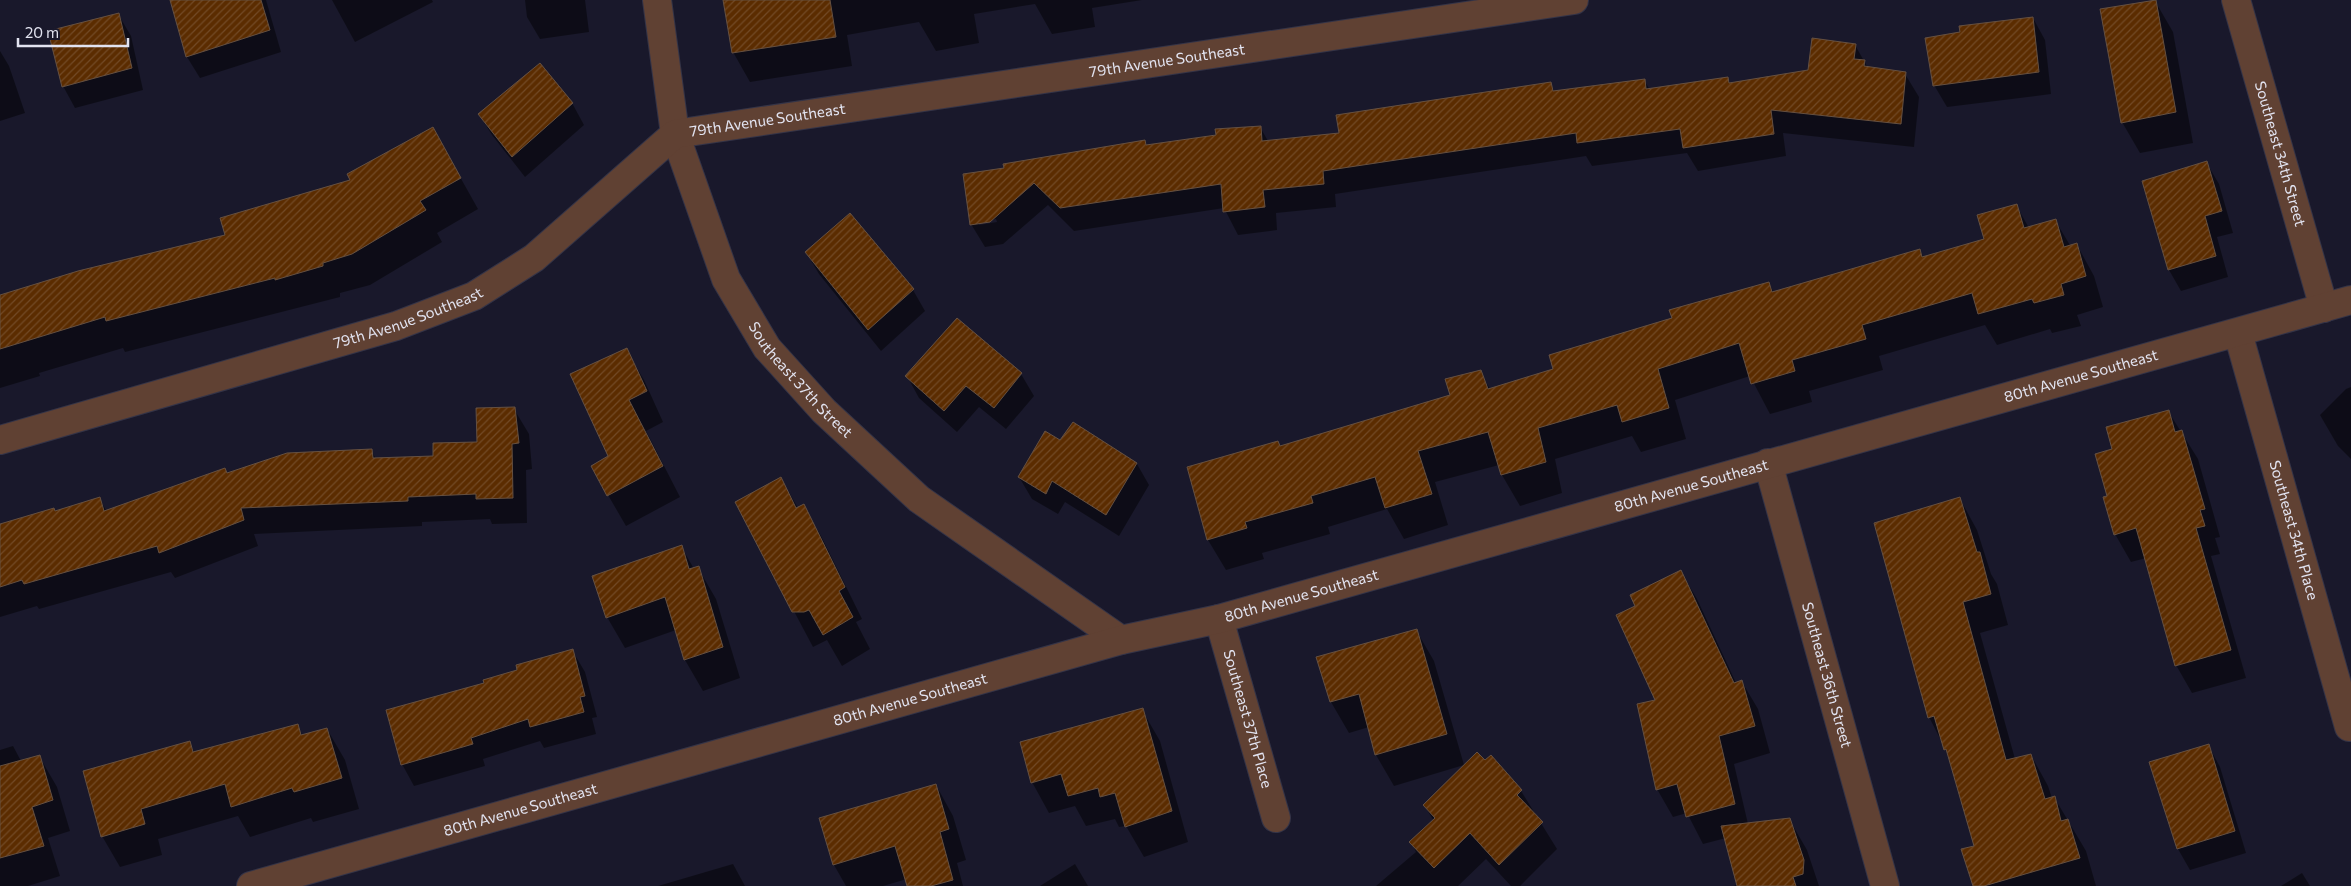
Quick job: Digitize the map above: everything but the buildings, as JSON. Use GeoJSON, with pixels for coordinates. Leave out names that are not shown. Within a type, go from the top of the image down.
{"type":"FeatureCollection","features":[{"type":"Feature","properties":{"kind":"street","name":"Southeast 37th Street"},"geometry":{"type":"LineString","coordinates":[[657,0],[675,134],[726,279],[767,348],[824,411],[918,499],[1121,640]]}},
{"type":"Feature","properties":{"kind":"street","name":"79th Avenue Southeast"},"geometry":{"type":"LineString","coordinates":[[0,440],[396,326],[474,296],[534,258],[675,134],[1574,0]]}},
{"type":"Feature","properties":{"kind":"street","name":"Southeast 34th Street"},"geometry":{"type":"LineString","coordinates":[[2236,0],[2324,308]]}},
{"type":"Feature","properties":{"kind":"street","name":"80th Avenue Southeast"},"geometry":{"type":"LineString","coordinates":[[251,886],[1121,640],[1219,619],[2351,300]]}},
{"type":"Feature","properties":{"kind":"street","name":"Southeast 34th Place"},"geometry":{"type":"LineString","coordinates":[[2238,333],[2349,727]]}},
{"type":"Feature","properties":{"kind":"street","name":"Southeast 36th Street"},"geometry":{"type":"LineString","coordinates":[[1768,463],[1886,886]]}},
{"type":"Feature","properties":{"kind":"street","name":"Southeast 37th Place"},"geometry":{"type":"LineString","coordinates":[[1219,619],[1276,818]]}}]}
